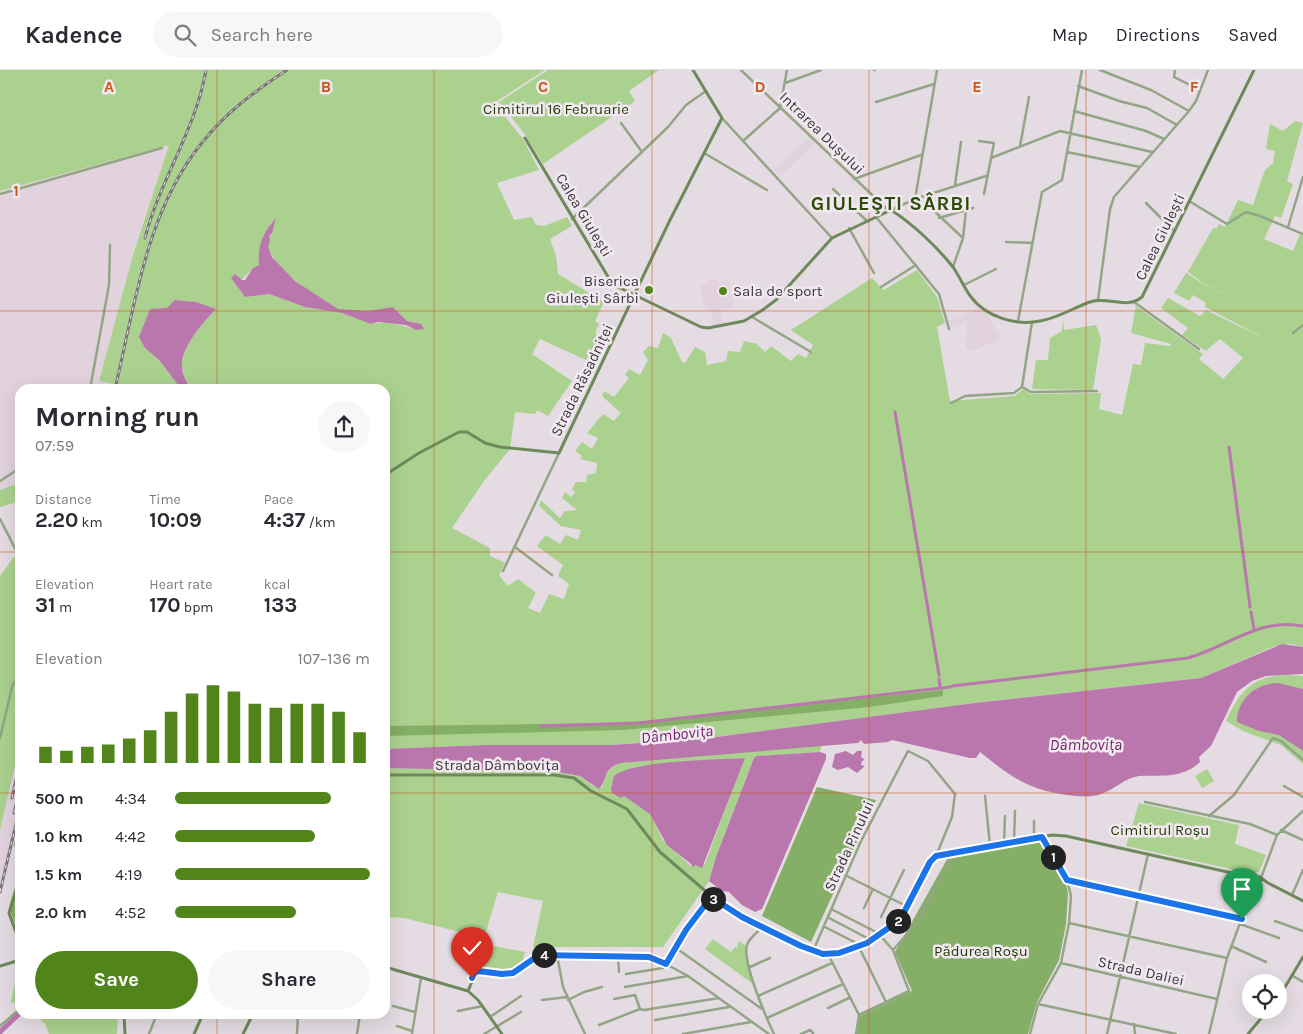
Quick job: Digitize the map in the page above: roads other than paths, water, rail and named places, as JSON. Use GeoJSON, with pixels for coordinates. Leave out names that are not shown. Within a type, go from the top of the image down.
{"type":"FeatureCollection","features":[{"type":"Feature","properties":{"kind":"main road"},"geometry":{"type":"LineString","coordinates":[[693,70],[722,118]]}},
{"type":"Feature","properties":{"kind":"main road","name":"Calea Giulești"},"geometry":{"type":"LineString","coordinates":[[1134,302],[1142,297],[1147,288],[1254,70]]}},
{"type":"Feature","properties":{"kind":"main road","name":"Strada Răsadniței"},"geometry":{"type":"LineString","coordinates":[[559,453],[669,222],[722,118]]}},
{"type":"Feature","properties":{"kind":"main road","name":"Calea Giulești"},"geometry":{"type":"LineString","coordinates":[[525,138],[610,280],[618,287],[701,327],[735,323],[752,317],[776,300],[832,238],[849,228],[890,211]]}},
{"type":"Feature","properties":{"kind":"main road"},"geometry":{"type":"LineString","coordinates":[[890,211],[905,220],[953,268],[971,298],[988,312],[1001,318],[1032,322],[1050,319],[1098,300],[1121,303],[1134,302]]}},
{"type":"Feature","properties":{"kind":"main road"},"geometry":{"type":"LineString","coordinates":[[390,472],[419,453],[460,432],[467,432],[485,443],[500,447],[559,453]]}},
{"type":"Feature","properties":{"kind":"main road","name":"Strada Dâmbovița"},"geometry":{"type":"LineString","coordinates":[[390,775],[568,776],[627,809],[655,848],[711,897],[729,910],[813,951],[828,954]]}},
{"type":"Feature","properties":{"kind":"main road"},"geometry":{"type":"LineString","coordinates":[[828,954],[860,946],[872,940],[903,916],[930,862],[936,856],[1042,837],[1066,836],[1248,877],[1268,883],[1303,901]]}},
{"type":"Feature","properties":{"kind":"main road"},"geometry":{"type":"LineString","coordinates":[[15,894],[10,913],[15,928]]}},
{"type":"Feature","properties":{"kind":"main road"},"geometry":{"type":"LineString","coordinates":[[468,990],[476,972],[510,974],[521,969],[537,955],[651,957],[666,964],[686,930],[711,897]]}},
{"type":"Feature","properties":{"kind":"main road"},"geometry":{"type":"LineString","coordinates":[[1287,985],[1303,957]]}},
{"type":"Feature","properties":{"kind":"main road"},"geometry":{"type":"LineString","coordinates":[[0,966],[15,962]]}},
{"type":"Feature","properties":{"kind":"main road"},"geometry":{"type":"LineString","coordinates":[[390,968],[468,990],[483,1006],[502,1034]]}},
{"type":"Feature","properties":{"kind":"main road"},"geometry":{"type":"LineString","coordinates":[[124,1019],[125,1034]]}},
{"type":"Feature","properties":{"kind":"main road"},"geometry":{"type":"LineString","coordinates":[[194,1034],[201,1019]]}},
{"type":"Feature","properties":{"kind":"main road"},"geometry":{"type":"LineString","coordinates":[[243,1034],[250,1019]]}},
{"type":"Feature","properties":{"kind":"main road"},"geometry":{"type":"LineString","coordinates":[[1248,1034],[1260,1019]]}},
{"type":"Feature","properties":{"kind":"street","name":"Intrarea Dușului"},"geometry":{"type":"LineString","coordinates":[[742,70],[890,211]]}},
{"type":"Feature","properties":{"kind":"street"},"geometry":{"type":"LineString","coordinates":[[743,141],[780,108],[787,70]]}},
{"type":"Feature","properties":{"kind":"street"},"geometry":{"type":"LineString","coordinates":[[785,83],[821,70]]}},
{"type":"Feature","properties":{"kind":"street"},"geometry":{"type":"LineString","coordinates":[[915,199],[937,70]]}},
{"type":"Feature","properties":{"kind":"street"},"geometry":{"type":"LineString","coordinates":[[1018,321],[1042,192],[1062,180],[1082,70]]}},
{"type":"Feature","properties":{"kind":"street"},"geometry":{"type":"LineString","coordinates":[[1100,70],[1152,90],[1189,111]]}},
{"type":"Feature","properties":{"kind":"street"},"geometry":{"type":"LineString","coordinates":[[1113,74],[1114,70]]}},
{"type":"Feature","properties":{"kind":"street"},"geometry":{"type":"LineString","coordinates":[[1174,70],[1174,77],[1200,90]]}},
{"type":"Feature","properties":{"kind":"street"},"geometry":{"type":"LineString","coordinates":[[1098,300],[1112,202],[1118,192],[1189,111],[1208,70]]}},
{"type":"Feature","properties":{"kind":"street"},"geometry":{"type":"LineString","coordinates":[[876,102],[934,84]]}},
{"type":"Feature","properties":{"kind":"street"},"geometry":{"type":"LineString","coordinates":[[1078,86],[1119,101],[1147,108],[1177,125]]}},
{"type":"Feature","properties":{"kind":"street"},"geometry":{"type":"LineString","coordinates":[[572,219],[642,152],[686,105],[706,91]]}},
{"type":"Feature","properties":{"kind":"street"},"geometry":{"type":"LineString","coordinates":[[1020,146],[1029,97]]}},
{"type":"Feature","properties":{"kind":"street"},"geometry":{"type":"LineString","coordinates":[[1074,112],[1146,131],[1164,138]]}},
{"type":"Feature","properties":{"kind":"street"},"geometry":{"type":"LineString","coordinates":[[722,118],[832,238]]}},
{"type":"Feature","properties":{"kind":"street"},"geometry":{"type":"LineString","coordinates":[[621,123],[642,152]]}},
{"type":"Feature","properties":{"kind":"street"},"geometry":{"type":"LineString","coordinates":[[991,158],[1060,131],[1152,152]]}},
{"type":"Feature","properties":{"kind":"street"},"geometry":{"type":"LineString","coordinates":[[979,140],[994,143],[986,176],[984,194]]}},
{"type":"Feature","properties":{"kind":"street"},"geometry":{"type":"LineString","coordinates":[[955,186],[961,142]]}},
{"type":"Feature","properties":{"kind":"street"},"geometry":{"type":"LineString","coordinates":[[0,194],[162,148]]}},
{"type":"Feature","properties":{"kind":"street"},"geometry":{"type":"LineString","coordinates":[[1067,152],[1140,167]]}},
{"type":"Feature","properties":{"kind":"street"},"geometry":{"type":"LineString","coordinates":[[704,153],[767,190]]}},
{"type":"Feature","properties":{"kind":"street"},"geometry":{"type":"LineString","coordinates":[[854,178],[922,154]]}},
{"type":"Feature","properties":{"kind":"street"},"geometry":{"type":"LineString","coordinates":[[890,211],[915,199],[986,176]]}},
{"type":"Feature","properties":{"kind":"street"},"geometry":{"type":"LineString","coordinates":[[1288,228],[1303,176]]}},
{"type":"Feature","properties":{"kind":"street"},"geometry":{"type":"LineString","coordinates":[[833,190],[867,221]]}},
{"type":"Feature","properties":{"kind":"street"},"geometry":{"type":"LineString","coordinates":[[1189,201],[1227,224],[1246,212],[1303,234]]}},
{"type":"Feature","properties":{"kind":"street"},"geometry":{"type":"LineString","coordinates":[[1146,203],[1174,231]]}},
{"type":"Feature","properties":{"kind":"street"},"geometry":{"type":"LineString","coordinates":[[939,218],[973,208]]}},
{"type":"Feature","properties":{"kind":"street"},"geometry":{"type":"LineString","coordinates":[[933,210],[939,218],[963,238]]}},
{"type":"Feature","properties":{"kind":"street"},"geometry":{"type":"LineString","coordinates":[[953,268],[963,238],[966,210]]}},
{"type":"Feature","properties":{"kind":"street"},"geometry":{"type":"LineString","coordinates":[[876,217],[939,294],[949,329]]}},
{"type":"Feature","properties":{"kind":"street"},"geometry":{"type":"LineString","coordinates":[[849,228],[874,273]]}},
{"type":"Feature","properties":{"kind":"street"},"geometry":{"type":"LineString","coordinates":[[1006,242],[1033,243]]}},
{"type":"Feature","properties":{"kind":"street"},"geometry":{"type":"LineString","coordinates":[[91,384],[109,285],[110,245]]}},
{"type":"Feature","properties":{"kind":"street"},"geometry":{"type":"LineString","coordinates":[[882,286],[916,265]]}},
{"type":"Feature","properties":{"kind":"street"},"geometry":{"type":"LineString","coordinates":[[964,286],[996,268]]}},
{"type":"Feature","properties":{"kind":"street"},"geometry":{"type":"LineString","coordinates":[[1134,302],[1199,349]]}},
{"type":"Feature","properties":{"kind":"street"},"geometry":{"type":"LineString","coordinates":[[752,317],[811,352]]}},
{"type":"Feature","properties":{"kind":"street"},"geometry":{"type":"LineString","coordinates":[[951,403],[965,396],[1014,393],[1022,386],[1032,322]]}},
{"type":"Feature","properties":{"kind":"street"},"geometry":{"type":"LineString","coordinates":[[1293,333],[1303,325]]}},
{"type":"Feature","properties":{"kind":"street"},"geometry":{"type":"LineString","coordinates":[[1022,386],[1031,392],[1097,391]]}},
{"type":"Feature","properties":{"kind":"street","name":"Strada Răsadniței"},"geometry":{"type":"LineString","coordinates":[[503,571],[559,453]]}},
{"type":"Feature","properties":{"kind":"street"},"geometry":{"type":"LineString","coordinates":[[0,481],[15,471]]}},
{"type":"Feature","properties":{"kind":"street"},"geometry":{"type":"LineString","coordinates":[[0,519],[15,548]]}},
{"type":"Feature","properties":{"kind":"street"},"geometry":{"type":"LineString","coordinates":[[515,547],[552,575]]}},
{"type":"Feature","properties":{"kind":"street"},"geometry":{"type":"LineString","coordinates":[[0,738],[15,681]]}},
{"type":"Feature","properties":{"kind":"street"},"geometry":{"type":"LineString","coordinates":[[1209,816],[1234,795],[1273,738],[1281,741],[1303,760]]}},
{"type":"Feature","properties":{"kind":"street","name":"Strada Pinului"},"geometry":{"type":"LineString","coordinates":[[813,951],[833,910],[865,833],[908,752],[928,761],[955,794],[952,817],[936,856]]}},
{"type":"Feature","properties":{"kind":"street"},"geometry":{"type":"LineString","coordinates":[[1284,786],[1303,797]]}},
{"type":"Feature","properties":{"kind":"street"},"geometry":{"type":"LineString","coordinates":[[986,796],[990,846]]}},
{"type":"Feature","properties":{"kind":"street"},"geometry":{"type":"LineString","coordinates":[[1145,802],[1253,825],[1277,835]]}},
{"type":"Feature","properties":{"kind":"street"},"geometry":{"type":"LineString","coordinates":[[1014,841],[1015,811]]}},
{"type":"Feature","properties":{"kind":"street"},"geometry":{"type":"LineString","coordinates":[[1209,1034],[1231,946],[1277,835],[1303,811]]}},
{"type":"Feature","properties":{"kind":"street"},"geometry":{"type":"LineString","coordinates":[[1004,843],[1005,816]]}},
{"type":"Feature","properties":{"kind":"street"},"geometry":{"type":"LineString","coordinates":[[1034,821],[1034,838]]}},
{"type":"Feature","properties":{"kind":"street"},"geometry":{"type":"LineString","coordinates":[[1281,830],[1303,840]]}},
{"type":"Feature","properties":{"kind":"street"},"geometry":{"type":"LineString","coordinates":[[1030,1034],[1038,1004],[1061,963],[1069,923],[1071,893],[1067,880],[1042,837]]}},
{"type":"Feature","properties":{"kind":"street"},"geometry":{"type":"LineString","coordinates":[[894,950],[917,923],[956,852]]}},
{"type":"Feature","properties":{"kind":"street"},"geometry":{"type":"LineString","coordinates":[[1107,1034],[1148,854]]}},
{"type":"Feature","properties":{"kind":"street"},"geometry":{"type":"LineString","coordinates":[[881,917],[904,870]]}},
{"type":"Feature","properties":{"kind":"street"},"geometry":{"type":"LineString","coordinates":[[1292,895],[1303,870]]}},
{"type":"Feature","properties":{"kind":"street"},"geometry":{"type":"LineString","coordinates":[[847,876],[908,907]]}},
{"type":"Feature","properties":{"kind":"street"},"geometry":{"type":"LineString","coordinates":[[1067,880],[1242,919]]}},
{"type":"Feature","properties":{"kind":"street"},"geometry":{"type":"LineString","coordinates":[[864,908],[873,889]]}},
{"type":"Feature","properties":{"kind":"street"},"geometry":{"type":"LineString","coordinates":[[833,910],[880,935],[894,950],[910,990],[859,1015]]}},
{"type":"Feature","properties":{"kind":"street"},"geometry":{"type":"LineString","coordinates":[[829,918],[872,940]]}},
{"type":"Feature","properties":{"kind":"street"},"geometry":{"type":"LineString","coordinates":[[1275,922],[1303,931]]}},
{"type":"Feature","properties":{"kind":"street"},"geometry":{"type":"LineString","coordinates":[[1069,923],[1227,958]]}},
{"type":"Feature","properties":{"kind":"street"},"geometry":{"type":"LineString","coordinates":[[1240,924],[1279,938]]}},
{"type":"Feature","properties":{"kind":"street"},"geometry":{"type":"LineString","coordinates":[[762,927],[747,946],[750,967],[758,996],[774,1034]]}},
{"type":"Feature","properties":{"kind":"street"},"geometry":{"type":"LineString","coordinates":[[825,927],[860,946],[886,1002]]}},
{"type":"Feature","properties":{"kind":"street"},"geometry":{"type":"LineString","coordinates":[[1231,946],[1266,962]]}},
{"type":"Feature","properties":{"kind":"street"},"geometry":{"type":"LineString","coordinates":[[676,948],[763,1010]]}},
{"type":"Feature","properties":{"kind":"street"},"geometry":{"type":"LineString","coordinates":[[828,954],[859,1015],[856,1034]]}},
{"type":"Feature","properties":{"kind":"street"},"geometry":{"type":"LineString","coordinates":[[557,955],[560,977],[568,999],[585,1034]]}},
{"type":"Feature","properties":{"kind":"street"},"geometry":{"type":"LineString","coordinates":[[618,956],[619,972]]}},
{"type":"Feature","properties":{"kind":"street"},"geometry":{"type":"LineString","coordinates":[[750,967],[770,958]]}},
{"type":"Feature","properties":{"kind":"street"},"geometry":{"type":"LineString","coordinates":[[758,996],[832,962]]}},
{"type":"Feature","properties":{"kind":"street","name":"Strada Daliei"},"geometry":{"type":"LineString","coordinates":[[1061,963],[1217,1000]]}},
{"type":"Feature","properties":{"kind":"street"},"geometry":{"type":"LineString","coordinates":[[666,964],[688,976],[769,1034]]}},
{"type":"Feature","properties":{"kind":"street"},"geometry":{"type":"LineString","coordinates":[[626,974],[671,966]]}},
{"type":"Feature","properties":{"kind":"street"},"geometry":{"type":"LineString","coordinates":[[397,1026],[412,1032],[421,976]]}},
{"type":"Feature","properties":{"kind":"street"},"geometry":{"type":"LineString","coordinates":[[625,987],[688,976]]}},
{"type":"Feature","properties":{"kind":"street"},"geometry":{"type":"LineString","coordinates":[[1293,976],[1303,982]]}},
{"type":"Feature","properties":{"kind":"street"},"geometry":{"type":"LineString","coordinates":[[767,1018],[843,984]]}},
{"type":"Feature","properties":{"kind":"street"},"geometry":{"type":"LineString","coordinates":[[542,1000],[568,999],[602,987]]}},
{"type":"Feature","properties":{"kind":"street"},"geometry":{"type":"LineString","coordinates":[[614,999],[635,995],[640,1009]]}},
{"type":"Feature","properties":{"kind":"street"},"geometry":{"type":"LineString","coordinates":[[490,1016],[521,996]]}},
{"type":"Feature","properties":{"kind":"street"},"geometry":{"type":"LineString","coordinates":[[599,1025],[640,1009],[644,1010],[719,998]]}},
{"type":"Feature","properties":{"kind":"street"},"geometry":{"type":"LineString","coordinates":[[828,1008],[850,998]]}},
{"type":"Feature","properties":{"kind":"street"},"geometry":{"type":"LineString","coordinates":[[1038,1004],[1176,1034]]}},
{"type":"Feature","properties":{"kind":"street"},"geometry":{"type":"LineString","coordinates":[[393,1006],[415,1012]]}},
{"type":"Feature","properties":{"kind":"street"},"geometry":{"type":"LineString","coordinates":[[458,1012],[483,1006]]}},
{"type":"Feature","properties":{"kind":"street"},"geometry":{"type":"LineString","coordinates":[[655,1020],[730,1007]]}},
{"type":"Feature","properties":{"kind":"street"},"geometry":{"type":"LineString","coordinates":[[484,1034],[521,1012]]}},
{"type":"Feature","properties":{"kind":"street"},"geometry":{"type":"LineString","coordinates":[[0,1026],[15,1013]]}},
{"type":"Feature","properties":{"kind":"street"},"geometry":{"type":"LineString","coordinates":[[149,1034],[155,1019]]}},
{"type":"Feature","properties":{"kind":"street"},"geometry":{"type":"LineString","coordinates":[[297,1034],[298,1019]]}},
{"type":"Feature","properties":{"kind":"street"},"geometry":{"type":"LineString","coordinates":[[357,1034],[359,1019]]}},
{"type":"Feature","properties":{"kind":"street"},"geometry":{"type":"LineString","coordinates":[[683,1034],[752,1022]]}},
{"type":"Feature","properties":{"kind":"street"},"geometry":{"type":"LineString","coordinates":[[1134,1024],[1135,1034]]}},
{"type":"Feature","properties":{"kind":"street"},"geometry":{"type":"LineString","coordinates":[[802,1034],[810,1030],[813,1033]]}},
{"type":"Feature","properties":{"kind":"water"},"geometry":{"type":"Polygon","coordinates":[[[276,218],[272,233],[269,236],[268,247],[272,257],[295,281],[338,309],[368,311],[393,307],[407,321],[421,324],[424,329],[416,330],[406,325],[378,322],[371,324],[342,313],[305,307],[269,294],[245,297],[231,278],[235,274],[242,280],[245,280],[253,268],[259,265],[260,245],[276,218]]]}},
{"type":"Feature","properties":{"kind":"water"},"geometry":{"type":"Polygon","coordinates":[[[175,300],[196,302],[216,309],[199,328],[182,359],[182,369],[188,384],[177,384],[160,361],[145,348],[139,337],[150,309],[167,308],[175,300]]]}},
{"type":"Feature","properties":{"kind":"water","name":"Dâmbovița"},"geometry":{"type":"Polygon","coordinates":[[[1282,644],[1303,647],[1303,674],[1266,676],[1252,681],[1237,692],[1211,746],[1199,757],[1200,762],[1193,767],[1179,774],[1134,777],[1106,792],[1093,796],[1053,793],[1030,786],[1010,775],[980,752],[976,758],[970,758],[892,740],[864,744],[861,740],[858,743],[621,763],[608,771],[599,789],[580,776],[558,772],[390,768],[390,749],[485,745],[611,745],[701,739],[975,703],[1201,678],[1282,644]]]}},
{"type":"Feature","properties":{"kind":"water"},"geometry":{"type":"Polygon","coordinates":[[[1278,683],[1303,689],[1303,751],[1279,735],[1259,731],[1237,722],[1240,706],[1249,694],[1262,686],[1278,683]]]}},
{"type":"Feature","properties":{"kind":"water"},"geometry":{"type":"Polygon","coordinates":[[[846,751],[853,755],[857,751],[862,751],[861,757],[865,760],[862,761],[861,765],[865,766],[857,773],[848,767],[838,770],[832,767],[835,754],[846,751]]]}},
{"type":"Feature","properties":{"kind":"water"},"geometry":{"type":"Polygon","coordinates":[[[820,752],[826,754],[826,759],[762,909],[755,912],[742,905],[729,892],[722,891],[709,881],[716,857],[754,758],[756,756],[820,752]]]}},
{"type":"Feature","properties":{"kind":"water"},"geometry":{"type":"Polygon","coordinates":[[[745,758],[702,868],[695,865],[693,868],[691,864],[667,845],[650,814],[624,796],[621,798],[612,793],[611,789],[614,776],[639,767],[676,762],[745,758]]]}},
{"type":"Feature","properties":{"kind":"waterway"},"geometry":{"type":"LineString","coordinates":[[895,412],[939,675]]}},
{"type":"Feature","properties":{"kind":"waterway"},"geometry":{"type":"LineString","coordinates":[[1229,447],[1250,607]]}},
{"type":"Feature","properties":{"kind":"waterway"},"geometry":{"type":"LineString","coordinates":[[1251,612],[1254,629]]}},
{"type":"Feature","properties":{"kind":"waterway"},"geometry":{"type":"LineString","coordinates":[[952,686],[1188,658],[1258,629],[1287,624],[1303,626]]}},
{"type":"Feature","properties":{"kind":"waterway"},"geometry":{"type":"LineString","coordinates":[[939,679],[940,688]]}},
{"type":"Feature","properties":{"kind":"waterway"},"geometry":{"type":"LineString","coordinates":[[540,726],[639,723],[950,687]]}},
{"type":"Feature","properties":{"kind":"waterway","name":"Dâmbovița"},"geometry":{"type":"LineString","coordinates":[[0,1032],[15,1018]]}},
{"type":"Feature","properties":{"kind":"railway"},"geometry":{"type":"LineString","coordinates":[[145,238],[159,196],[194,113],[206,70]]}},
{"type":"Feature","properties":{"kind":"railway"},"geometry":{"type":"LineString","coordinates":[[116,384],[145,260],[167,199],[182,171],[201,144],[230,112],[287,70]]}},
{"type":"Feature","properties":{"kind":"railway"},"geometry":{"type":"LineString","coordinates":[[12,798],[15,784]]}},
{"type":"Feature","properties":{"kind":"railway"},"geometry":{"type":"LineString","coordinates":[[14,813],[15,809]]}},
{"type":"Feature","properties":{"kind":"railway"},"geometry":{"type":"LineString","coordinates":[[0,892],[15,828]]}},
{"type":"Feature","properties":{"kind":"place","name":"Biserica Giulești Sârbi"},"geometry":{"type":"Point","coordinates":[649,290]}},
{"type":"Feature","properties":{"kind":"place","name":"Sala de sport"},"geometry":{"type":"Point","coordinates":[723,291]}},
{"type":"Feature","properties":{"kind":"district","name":"GIULEŞTI SÂRBI"},"geometry":{"type":"Point","coordinates":[891,203]}},
{"type":"Feature","properties":{"kind":"park label","name":"Cimitirul 16 Februarie"},"geometry":{"type":"Point","coordinates":[556,109]}},
{"type":"Feature","properties":{"kind":"park label","name":"Cimitirul Roșu"},"geometry":{"type":"Point","coordinates":[1160,830]}},
{"type":"Feature","properties":{"kind":"park label","name":"Pădurea Roșu"},"geometry":{"type":"Point","coordinates":[981,951]}}]}
